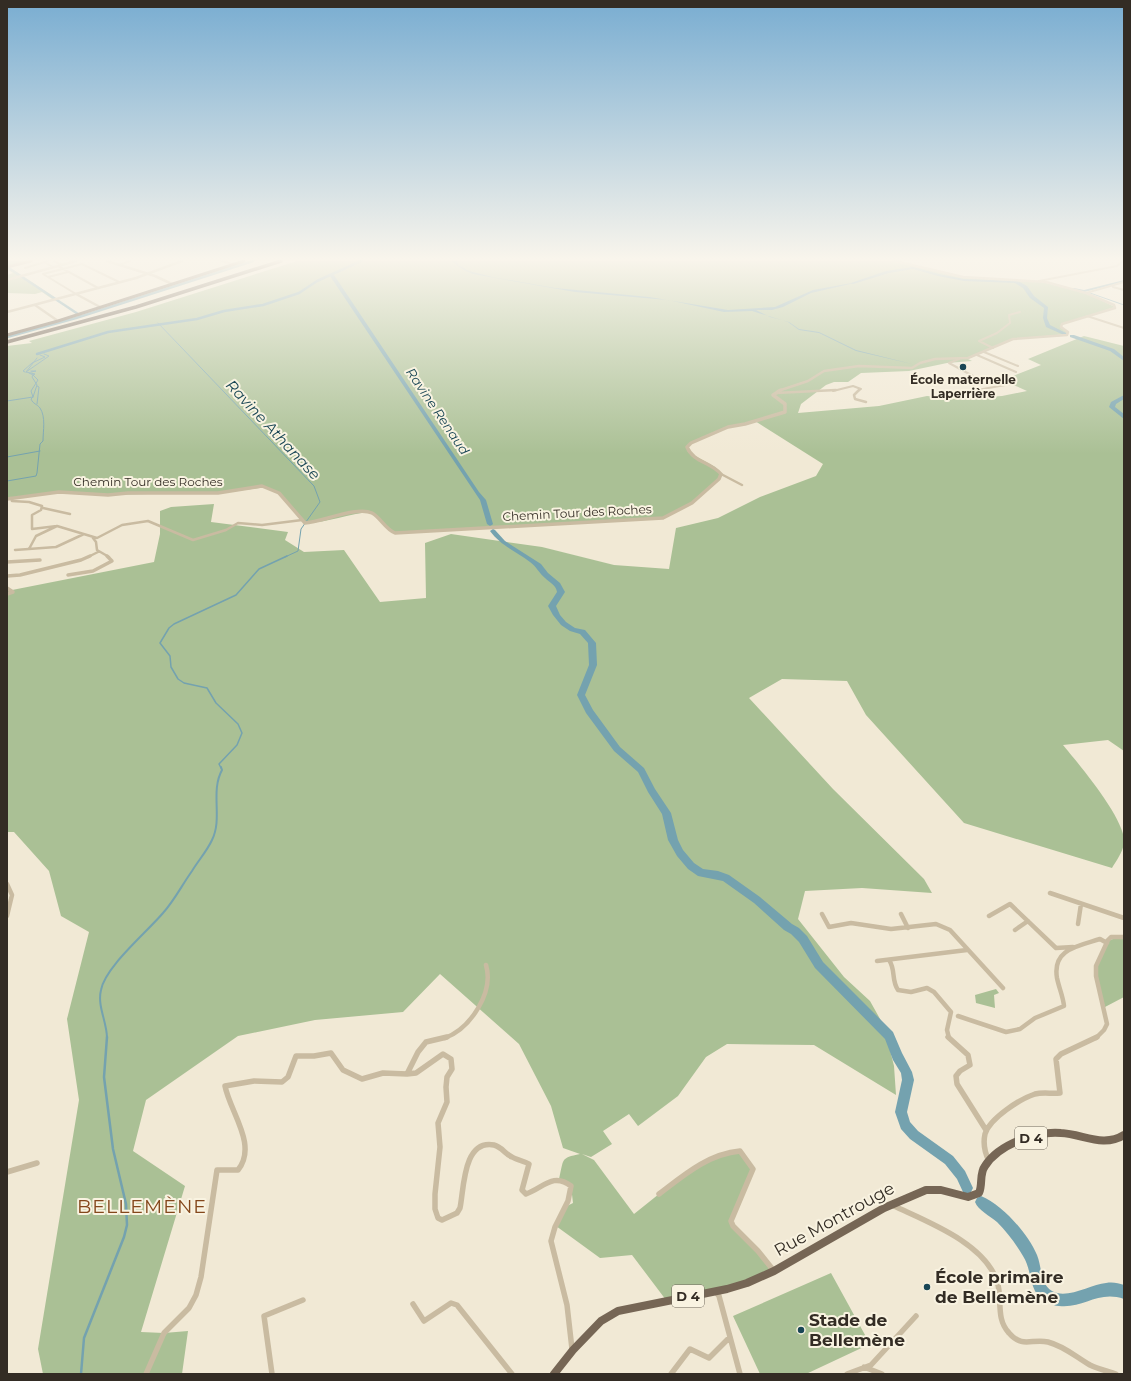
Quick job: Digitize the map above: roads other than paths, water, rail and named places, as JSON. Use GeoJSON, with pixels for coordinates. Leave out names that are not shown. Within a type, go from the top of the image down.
{"type":"FeatureCollection","features":[{"type":"Feature","properties":{"kind":"highway"},"geometry":{"type":"LineString","coordinates":[[7,341],[64,325]]}},
{"type":"Feature","properties":{"kind":"highway"},"geometry":{"type":"LineString","coordinates":[[7,341],[66,325]]}},
{"type":"Feature","properties":{"kind":"main road"},"geometry":{"type":"LineString","coordinates":[[7,335],[42,325]]}},
{"type":"Feature","properties":{"kind":"main road","name":"Rue Montrouge"},"geometry":{"type":"LineString","coordinates":[[554,1374],[572,1350],[601,1321],[618,1311],[747,1283],[774,1271],[837,1236],[862,1220],[926,1190],[941,1190],[968,1197],[979,1193],[984,1166],[995,1154],[1010,1145],[1050,1134],[1062,1133],[1103,1142],[1113,1140],[1124,1135]]}},
{"type":"Feature","properties":{"kind":"street"},"geometry":{"type":"LineString","coordinates":[[993,348],[979,341],[997,333],[1007,325]]}},
{"type":"Feature","properties":{"kind":"street"},"geometry":{"type":"LineString","coordinates":[[986,396],[972,385],[974,379],[973,376],[949,363],[977,355],[1005,341],[1021,337],[1067,335],[1068,332],[1062,325]]}},
{"type":"Feature","properties":{"kind":"street"},"geometry":{"type":"LineString","coordinates":[[984,352],[1018,366]]}},
{"type":"Feature","properties":{"kind":"street"},"geometry":{"type":"LineString","coordinates":[[977,355],[1016,372]]}},
{"type":"Feature","properties":{"kind":"street"},"geometry":{"type":"LineString","coordinates":[[774,393],[808,382],[824,371],[859,366],[908,368],[942,358],[959,359]]}},
{"type":"Feature","properties":{"kind":"street"},"geometry":{"type":"LineString","coordinates":[[976,389],[1011,384]]}},
{"type":"Feature","properties":{"kind":"street"},"geometry":{"type":"LineString","coordinates":[[774,393],[830,392],[855,386],[861,389],[854,396],[855,399],[866,402]]}},
{"type":"Feature","properties":{"kind":"street"},"geometry":{"type":"LineString","coordinates":[[742,485],[721,474],[715,467],[693,457],[688,452],[687,447],[697,438],[728,427],[745,424],[782,413],[785,410],[785,404],[773,395],[774,393]]}},
{"type":"Feature","properties":{"kind":"street","name":"Chemin Tour des Roches"},"geometry":{"type":"LineString","coordinates":[[9,499],[59,492],[102,495],[128,493],[218,493],[262,486],[279,493],[302,520],[306,522],[315,523],[354,513],[368,512],[375,514],[390,532],[399,533],[650,520],[673,514],[692,504],[719,479],[721,474]]}},
{"type":"Feature","properties":{"kind":"street"},"geometry":{"type":"LineString","coordinates":[[9,499],[12,501],[29,502],[42,506],[43,508],[58,510],[70,514]]}},
{"type":"Feature","properties":{"kind":"street"},"geometry":{"type":"LineString","coordinates":[[43,508],[32,514],[32,529],[37,530],[57,526],[93,538],[102,537],[122,524],[148,521],[193,540],[226,530],[238,523],[262,525],[302,520]]}},
{"type":"Feature","properties":{"kind":"street"},"geometry":{"type":"LineString","coordinates":[[29,549],[31,541],[34,537],[57,526]]}},
{"type":"Feature","properties":{"kind":"street"},"geometry":{"type":"LineString","coordinates":[[15,550],[62,545],[84,534]]}},
{"type":"Feature","properties":{"kind":"street"},"geometry":{"type":"LineString","coordinates":[[68,575],[93,571],[112,561],[111,558],[96,550],[96,542],[93,538]]}},
{"type":"Feature","properties":{"kind":"street"},"geometry":{"type":"LineString","coordinates":[[7,576],[20,575],[81,560],[98,552]]}},
{"type":"Feature","properties":{"kind":"street"},"geometry":{"type":"LineString","coordinates":[[7,562],[40,560]]}},
{"type":"Feature","properties":{"kind":"street"},"geometry":{"type":"LineString","coordinates":[[7,588],[12,592],[7,594]]}},
{"type":"Feature","properties":{"kind":"street"},"geometry":{"type":"LineString","coordinates":[[7,884],[13,892],[7,916]]}},
{"type":"Feature","properties":{"kind":"street"},"geometry":{"type":"LineString","coordinates":[[1050,893],[1124,918]]}},
{"type":"Feature","properties":{"kind":"street"},"geometry":{"type":"LineString","coordinates":[[989,916],[1010,904],[1056,948],[1076,948]]}},
{"type":"Feature","properties":{"kind":"street"},"geometry":{"type":"LineString","coordinates":[[1078,924],[1081,904]]}},
{"type":"Feature","properties":{"kind":"street"},"geometry":{"type":"LineString","coordinates":[[822,914],[829,927],[851,923],[881,929],[908,928],[936,924],[944,926],[950,930],[1003,988]]}},
{"type":"Feature","properties":{"kind":"street"},"geometry":{"type":"LineString","coordinates":[[901,914],[908,928]]}},
{"type":"Feature","properties":{"kind":"street"},"geometry":{"type":"LineString","coordinates":[[1015,930],[1028,921]]}},
{"type":"Feature","properties":{"kind":"street"},"geometry":{"type":"LineString","coordinates":[[989,1161],[986,1156],[984,1139],[988,1126],[1016,1102],[1037,1093],[1053,1095],[1060,1093],[1061,1091],[1056,1059],[1061,1054],[1099,1036],[1105,1030],[1107,1024],[1096,976],[1096,966],[1111,937],[1124,937]]}},
{"type":"Feature","properties":{"kind":"street"},"geometry":{"type":"LineString","coordinates":[[958,1016],[990,1028],[1006,1032],[1020,1029],[1035,1018],[1064,1006],[1064,1001],[1056,976],[1056,962],[1062,953],[1100,939],[1107,943]]}},
{"type":"Feature","properties":{"kind":"street"},"geometry":{"type":"LineString","coordinates":[[877,961],[967,950]]}},
{"type":"Feature","properties":{"kind":"street"},"geometry":{"type":"LineString","coordinates":[[889,960],[894,970],[892,978],[894,986],[898,990],[904,992],[927,988],[934,992],[951,1012],[947,1032],[948,1036],[971,1058],[970,1065],[960,1071],[956,1076],[957,1084],[986,1130]]}},
{"type":"Feature","properties":{"kind":"street"},"geometry":{"type":"LineString","coordinates":[[407,1074],[416,1054],[426,1042],[448,1037],[456,1031],[480,1006],[489,979],[486,965]]}},
{"type":"Feature","properties":{"kind":"street"},"geometry":{"type":"LineString","coordinates":[[146,1374],[164,1333],[189,1308],[196,1295],[201,1277],[217,1170],[238,1170],[243,1165],[245,1158],[241,1129],[226,1100],[225,1086],[254,1082],[282,1082],[288,1077],[296,1056],[314,1056],[323,1052],[331,1053],[343,1070],[362,1079],[383,1073],[412,1075],[443,1054],[451,1059],[452,1069],[448,1077],[446,1087],[447,1102],[438,1123],[440,1147],[435,1194],[435,1209],[438,1218],[442,1220],[457,1212],[460,1208],[467,1163],[471,1155],[483,1146],[497,1146],[510,1157],[523,1159],[529,1164],[522,1190],[526,1194],[539,1189],[551,1180],[559,1179],[566,1181],[571,1186],[572,1195],[560,1220],[551,1234],[551,1241],[567,1305],[572,1350]]}},
{"type":"Feature","properties":{"kind":"street"},"geometry":{"type":"LineString","coordinates":[[659,1194],[710,1159],[730,1151],[740,1151],[753,1169],[731,1220],[733,1226],[758,1251],[774,1271]]}},
{"type":"Feature","properties":{"kind":"street"},"geometry":{"type":"LineString","coordinates":[[7,1172],[37,1163]]}},
{"type":"Feature","properties":{"kind":"street"},"geometry":{"type":"LineString","coordinates":[[893,1205],[928,1221],[952,1235],[979,1255],[994,1273],[1000,1298],[1000,1321],[1006,1331],[1014,1338],[1023,1343],[1041,1341],[1050,1344],[1096,1368],[1116,1374]]}},
{"type":"Feature","properties":{"kind":"street"},"geometry":{"type":"LineString","coordinates":[[715,1291],[719,1296],[740,1374]]}},
{"type":"Feature","properties":{"kind":"street"},"geometry":{"type":"LineString","coordinates":[[272,1374],[264,1316],[303,1300]]}},
{"type":"Feature","properties":{"kind":"street"},"geometry":{"type":"LineString","coordinates":[[413,1304],[424,1321],[451,1303],[457,1306],[512,1374]]}},
{"type":"Feature","properties":{"kind":"street"},"geometry":{"type":"LineString","coordinates":[[846,1374],[871,1365],[916,1316]]}},
{"type":"Feature","properties":{"kind":"street"},"geometry":{"type":"LineString","coordinates":[[671,1374],[690,1350],[694,1350],[704,1357],[709,1358],[730,1337]]}},
{"type":"Feature","properties":{"kind":"street"},"geometry":{"type":"LineString","coordinates":[[864,1367],[882,1374]]}},
{"type":"Feature","properties":{"kind":"water"},"geometry":{"type":"Polygon","coordinates":[[[793,325],[799,329],[819,332],[856,350],[912,364],[856,351],[819,333],[799,330],[793,325]]]}},
{"type":"Feature","properties":{"kind":"waterway"},"geometry":{"type":"LineString","coordinates":[[7,337],[49,325]]}},
{"type":"Feature","properties":{"kind":"waterway"},"geometry":{"type":"LineString","coordinates":[[37,354],[108,332],[153,325]]}},
{"type":"Feature","properties":{"kind":"waterway","name":"Ravine Athanase"},"geometry":{"type":"LineString","coordinates":[[160,325],[314,486],[320,502],[301,529],[298,551],[285,557]]}},
{"type":"Feature","properties":{"kind":"waterway","name":"Ravine Renaud"},"geometry":{"type":"LineString","coordinates":[[365,325],[483,500],[490,524]]}},
{"type":"Feature","properties":{"kind":"waterway"},"geometry":{"type":"LineString","coordinates":[[1048,325],[1066,334]]}},
{"type":"Feature","properties":{"kind":"waterway"},"geometry":{"type":"LineString","coordinates":[[1072,336],[1112,350],[1124,359]]}},
{"type":"Feature","properties":{"kind":"waterway"},"geometry":{"type":"LineString","coordinates":[[26,372],[49,356],[44,354]]}},
{"type":"Feature","properties":{"kind":"waterway"},"geometry":{"type":"LineString","coordinates":[[34,362],[45,357],[40,355]]}},
{"type":"Feature","properties":{"kind":"waterway"},"geometry":{"type":"LineString","coordinates":[[34,362],[37,358]]}},
{"type":"Feature","properties":{"kind":"waterway"},"geometry":{"type":"LineString","coordinates":[[25,372],[23,371],[34,362]]}},
{"type":"Feature","properties":{"kind":"waterway"},"geometry":{"type":"LineString","coordinates":[[26,372],[34,362]]}},
{"type":"Feature","properties":{"kind":"waterway"},"geometry":{"type":"LineString","coordinates":[[31,371],[36,371],[31,372]]}},
{"type":"Feature","properties":{"kind":"waterway"},"geometry":{"type":"LineString","coordinates":[[26,372],[35,374],[33,375]]}},
{"type":"Feature","properties":{"kind":"waterway"},"geometry":{"type":"LineString","coordinates":[[29,373],[33,375]]}},
{"type":"Feature","properties":{"kind":"waterway"},"geometry":{"type":"LineString","coordinates":[[33,375],[38,380],[36,383]]}},
{"type":"Feature","properties":{"kind":"waterway"},"geometry":{"type":"LineString","coordinates":[[33,375],[32,377],[36,383]]}},
{"type":"Feature","properties":{"kind":"waterway"},"geometry":{"type":"LineString","coordinates":[[33,397],[31,391],[36,383]]}},
{"type":"Feature","properties":{"kind":"waterway"},"geometry":{"type":"LineString","coordinates":[[33,397],[37,385],[36,383]]}},
{"type":"Feature","properties":{"kind":"waterway"},"geometry":{"type":"LineString","coordinates":[[37,386],[39,387],[37,404]]}},
{"type":"Feature","properties":{"kind":"waterway"},"geometry":{"type":"LineString","coordinates":[[7,401],[33,397]]}},
{"type":"Feature","properties":{"kind":"waterway"},"geometry":{"type":"LineString","coordinates":[[33,397],[31,399],[40,408],[44,420],[43,441],[40,444],[39,451]]}},
{"type":"Feature","properties":{"kind":"waterway"},"geometry":{"type":"LineString","coordinates":[[1124,397],[1113,403],[1112,407],[1124,417]]}},
{"type":"Feature","properties":{"kind":"waterway"},"geometry":{"type":"LineString","coordinates":[[7,457],[39,451]]}},
{"type":"Feature","properties":{"kind":"waterway"},"geometry":{"type":"LineString","coordinates":[[7,481],[36,476],[39,451]]}},
{"type":"Feature","properties":{"kind":"waterway","name":"Ravine Renaud"},"geometry":{"type":"LineString","coordinates":[[493,531],[503,542],[537,564],[557,585],[561,592],[552,606],[554,611],[564,624],[572,629],[582,632],[592,643],[593,665],[581,695],[589,711],[617,749],[641,770],[651,790],[666,813],[673,840],[680,853],[691,866],[701,873],[718,875],[726,878],[757,900],[788,927],[795,931],[803,939],[819,965],[889,1036],[897,1056],[906,1072],[908,1080],[901,1112],[905,1125],[914,1135],[949,1160],[961,1175],[967,1188]]}},
{"type":"Feature","properties":{"kind":"waterway","name":"Ravine Athanase"},"geometry":{"type":"LineString","coordinates":[[221,768],[219,764],[237,745],[242,733],[238,724],[216,703],[207,688],[184,683],[178,679],[171,667],[170,656],[160,643],[169,628],[174,624],[236,595],[259,569],[287,556]]}},
{"type":"Feature","properties":{"kind":"waterway","name":"Ravine Athanase"},"geometry":{"type":"LineString","coordinates":[[107,1037],[100,1002],[101,990],[104,981],[127,950],[167,908],[210,844],[217,823],[216,796],[222,770],[221,767]]}},
{"type":"Feature","properties":{"kind":"waterway","name":"Ravine Athanase"},"geometry":{"type":"LineString","coordinates":[[81,1374],[84,1338],[124,1237],[127,1225],[126,1204],[113,1149],[104,1077],[107,1037]]}},
{"type":"Feature","properties":{"kind":"waterway","name":"Ravine Renaud"},"geometry":{"type":"LineString","coordinates":[[981,1202],[1008,1224],[1019,1238],[1029,1253],[1040,1287],[1048,1296],[1057,1300],[1067,1300],[1105,1289],[1115,1289],[1124,1292]]}},
{"type":"Feature","properties":{"kind":"place","name":"École maternelle Laperrière"},"geometry":{"type":"Point","coordinates":[963,367]}},
{"type":"Feature","properties":{"kind":"place","name":"École primaire de Bellemène"},"geometry":{"type":"Point","coordinates":[927,1287]}},
{"type":"Feature","properties":{"kind":"place","name":"Stade de Bellemène"},"geometry":{"type":"Point","coordinates":[801,1330]}},
{"type":"Feature","properties":{"kind":"district","name":"BELLEMÈNE"},"geometry":{"type":"Point","coordinates":[142,1206]}}]}
